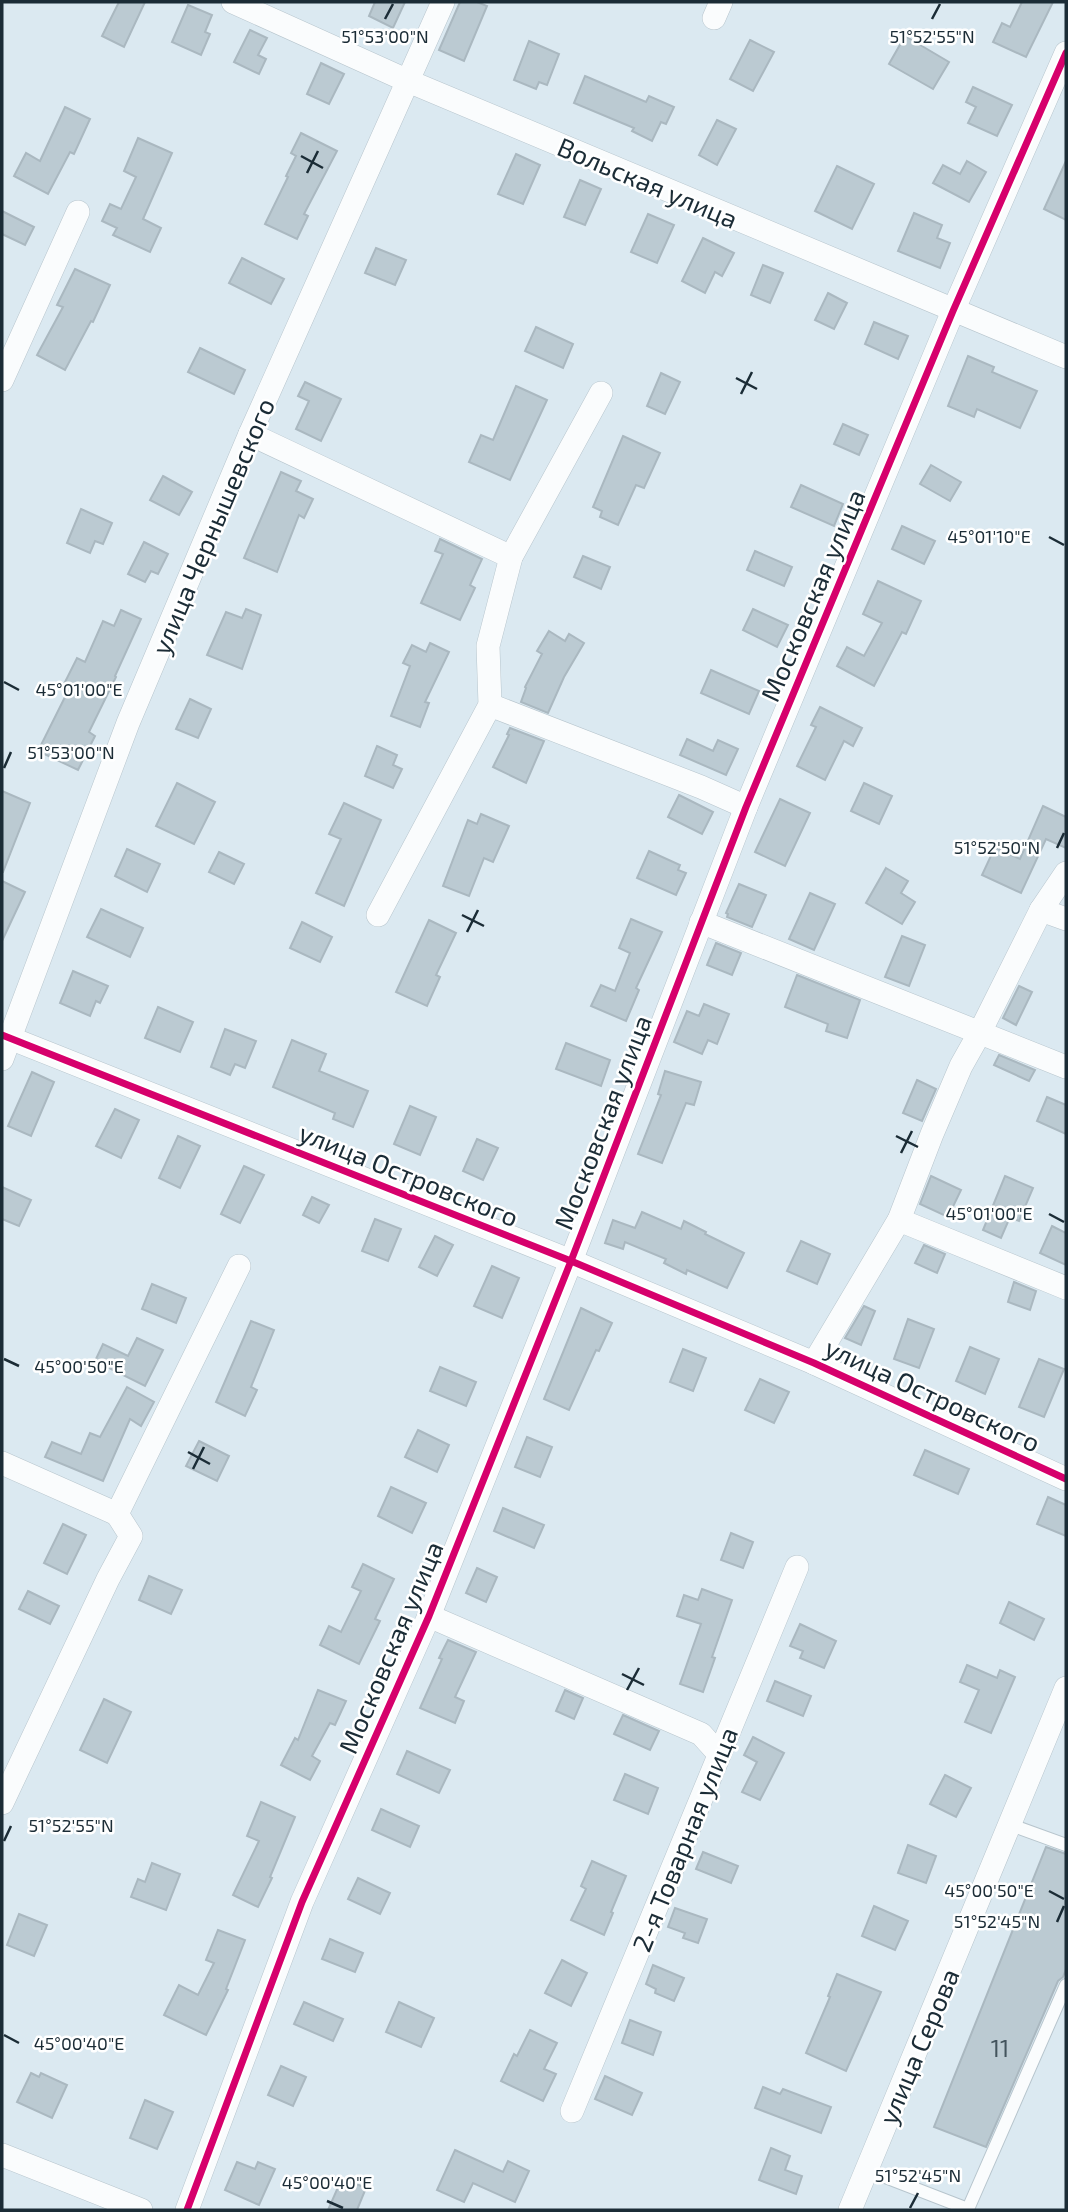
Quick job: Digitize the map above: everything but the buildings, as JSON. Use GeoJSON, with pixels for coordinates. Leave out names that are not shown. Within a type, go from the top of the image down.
{"type":"FeatureCollection","features":[{"type":"Feature","properties":{"kind":"street","name":"Вольская улица"},"geometry":{"type":"LineString","coordinates":[[233,2],[408,81],[1066,357]]}},
{"type":"Feature","properties":{"kind":"street","name":"улица Чернышевского"},"geometry":{"type":"LineString","coordinates":[[5,1044],[128,723],[250,433],[443,2]]}},
{"type":"Feature","properties":{"kind":"street","name":"Московская улица"},"geometry":{"type":"LineString","coordinates":[[187,2210],[302,1902],[429,1616],[571,1261],[746,807],[953,311],[1066,52]]}},
{"type":"Feature","properties":{"kind":"street"},"geometry":{"type":"LineString","coordinates":[[2,379],[78,212]]}},
{"type":"Feature","properties":{"kind":"street"},"geometry":{"type":"LineString","coordinates":[[379,915],[489,705],[488,646],[511,556],[601,393]]}},
{"type":"Feature","properties":{"kind":"street"},"geometry":{"type":"LineString","coordinates":[[250,433],[511,556]]}},
{"type":"Feature","properties":{"kind":"street"},"geometry":{"type":"LineString","coordinates":[[489,705],[746,807]]}},
{"type":"Feature","properties":{"kind":"street"},"geometry":{"type":"LineString","coordinates":[[814,1363],[899,1220],[956,1077],[1041,910],[1066,873]]}},
{"type":"Feature","properties":{"kind":"street"},"geometry":{"type":"LineString","coordinates":[[1041,910],[1066,919]]}},
{"type":"Feature","properties":{"kind":"street"},"geometry":{"type":"LineString","coordinates":[[701,922],[1066,1067]]}},
{"type":"Feature","properties":{"kind":"street","name":"улица Островского"},"geometry":{"type":"LineString","coordinates":[[5,1044],[571,1261],[814,1363],[1066,1479]]}},
{"type":"Feature","properties":{"kind":"street"},"geometry":{"type":"LineString","coordinates":[[899,1220],[1066,1288]]}},
{"type":"Feature","properties":{"kind":"street"},"geometry":{"type":"LineString","coordinates":[[117,1514],[239,1266]]}},
{"type":"Feature","properties":{"kind":"street"},"geometry":{"type":"LineString","coordinates":[[2,1463],[117,1514],[131,1536],[2,1803]]}},
{"type":"Feature","properties":{"kind":"street","name":"2-я Товарная улица"},"geometry":{"type":"LineString","coordinates":[[572,2111],[797,1567]]}},
{"type":"Feature","properties":{"kind":"street"},"geometry":{"type":"LineString","coordinates":[[429,1616],[701,1734],[719,1754]]}},
{"type":"Feature","properties":{"kind":"street","name":"улица Серова"},"geometry":{"type":"LineString","coordinates":[[850,2210],[1066,1688]]}},
{"type":"Feature","properties":{"kind":"street"},"geometry":{"type":"LineString","coordinates":[[2,2155],[141,2210]]}},
{"type":"Feature","properties":{"kind":"lane"},"geometry":{"type":"LineString","coordinates":[[1011,1825],[1066,1845]]}},
{"type":"Feature","properties":{"kind":"lane"},"geometry":{"type":"LineString","coordinates":[[867,2170],[968,2209],[1066,1985]]}},
{"type":"Feature","properties":{"kind":"cycle path"},"geometry":{"type":"LineString","coordinates":[[187,2210],[302,1902],[429,1616],[571,1261],[746,807],[953,311],[1066,53]]}},
{"type":"Feature","properties":{"kind":"cycle path"},"geometry":{"type":"LineString","coordinates":[[2,1035],[571,1261],[814,1363],[1066,1479]]}}]}
